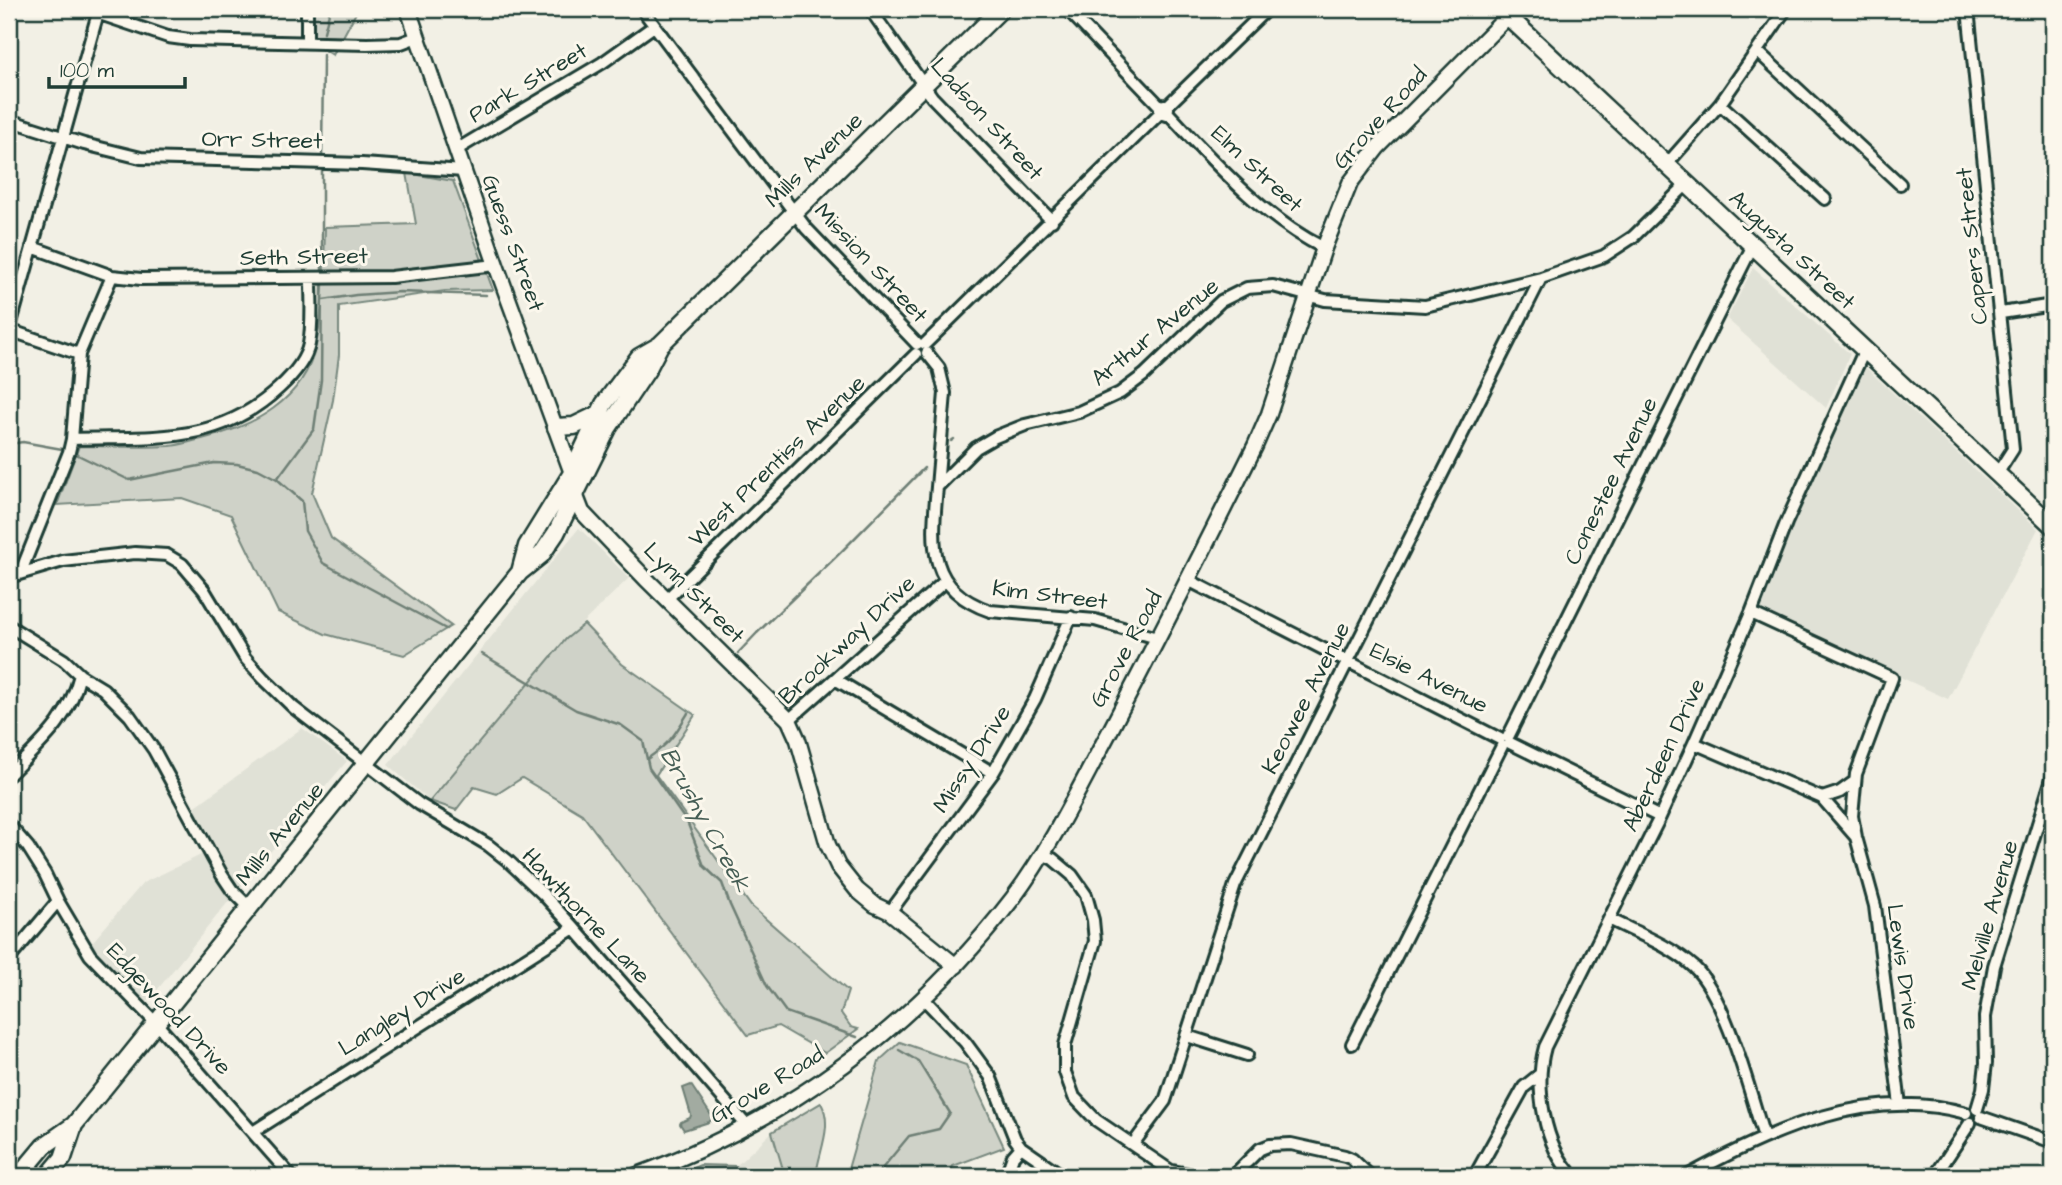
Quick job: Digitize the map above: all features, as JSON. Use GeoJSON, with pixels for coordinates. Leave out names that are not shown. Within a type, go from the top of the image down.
{"type":"FeatureCollection","features":[{"type":"Feature","properties":{"kind":"main road","name":"Guess Street"},"geometry":{"type":"LineString","coordinates":[[408,9],[496,265],[572,473],[576,493]]}},
{"type":"Feature","properties":{"kind":"main road","name":"Mills Avenue"},"geometry":{"type":"LineString","coordinates":[[520,572],[527,546],[572,473],[604,404],[639,357],[660,345],[1001,9]]}},
{"type":"Feature","properties":{"kind":"main road","name":"Augusta Street"},"geometry":{"type":"LineString","coordinates":[[1504,13],[2053,526]]}},
{"type":"Feature","properties":{"kind":"main road","name":"Grove Road"},"geometry":{"type":"LineString","coordinates":[[635,1176],[748,1127],[821,1083],[924,999],[1014,897],[1071,805],[1188,580],[1264,425],[1324,247],[1350,183],[1367,160],[1504,13]]}},
{"type":"Feature","properties":{"kind":"main road","name":"Mills Avenue"},"geometry":{"type":"LineString","coordinates":[[19,1176],[44,1146],[75,1125],[520,572],[541,555],[556,533],[608,428],[647,370],[660,345]]}},
{"type":"Feature","properties":{"kind":"main road"},"geometry":{"type":"LineString","coordinates":[[556,427],[574,426],[599,414]]}},
{"type":"Feature","properties":{"kind":"main road","name":"Lynn Street"},"geometry":{"type":"LineString","coordinates":[[576,493],[579,506],[585,515],[789,720]]}},
{"type":"Feature","properties":{"kind":"main road","name":"Brookway Drive"},"geometry":{"type":"LineString","coordinates":[[789,720],[798,740],[828,845],[838,866],[857,890],[875,905],[890,912],[956,965]]}},
{"type":"Feature","properties":{"kind":"main road","name":"Mills Avenue"},"geometry":{"type":"LineString","coordinates":[[48,1176],[63,1158],[75,1125]]}},
{"type":"Feature","properties":{"kind":"street"},"geometry":{"type":"LineString","coordinates":[[85,9],[169,37],[190,40],[336,44],[401,43],[417,37]]}},
{"type":"Feature","properties":{"kind":"street"},"geometry":{"type":"LineString","coordinates":[[307,9],[307,42]]}},
{"type":"Feature","properties":{"kind":"street","name":"Mission Street"},"geometry":{"type":"LineString","coordinates":[[642,9],[818,241],[939,368],[946,393],[937,487]]}},
{"type":"Feature","properties":{"kind":"street","name":"Ladson Street"},"geometry":{"type":"LineString","coordinates":[[870,9],[932,97],[1052,221]]}},
{"type":"Feature","properties":{"kind":"street","name":"Elm Street"},"geometry":{"type":"LineString","coordinates":[[1067,9],[1164,110],[1266,210],[1298,233],[1324,247]]}},
{"type":"Feature","properties":{"kind":"street","name":"West Prentiss Avenue"},"geometry":{"type":"LineString","coordinates":[[667,599],[1267,9]]}},
{"type":"Feature","properties":{"kind":"street"},"geometry":{"type":"LineString","coordinates":[[1667,164],[1720,104],[1786,9]]}},
{"type":"Feature","properties":{"kind":"street","name":"Capers Street"},"geometry":{"type":"LineString","coordinates":[[1968,9],[2013,449],[1997,474]]}},
{"type":"Feature","properties":{"kind":"street"},"geometry":{"type":"LineString","coordinates":[[79,354],[9,330],[98,13]]}},
{"type":"Feature","properties":{"kind":"street","name":"Park Street"},"geometry":{"type":"LineString","coordinates":[[456,150],[601,63],[654,26]]}},
{"type":"Feature","properties":{"kind":"street"},"geometry":{"type":"LineString","coordinates":[[1758,51],[1900,184]]}},
{"type":"Feature","properties":{"kind":"street"},"geometry":{"type":"LineString","coordinates":[[1720,104],[1825,200]]}},
{"type":"Feature","properties":{"kind":"street","name":"Orr Street"},"geometry":{"type":"LineString","coordinates":[[9,120],[124,156],[141,158],[322,162],[464,171]]}},
{"type":"Feature","properties":{"kind":"street","name":"Arthur Avenue"},"geometry":{"type":"LineString","coordinates":[[937,487],[976,448],[995,437],[1024,425],[1079,412],[1120,393],[1144,375],[1221,301],[1233,293],[1262,286],[1293,290],[1325,300],[1425,306],[1541,278],[1589,263],[1619,247],[1658,214],[1687,184]]}},
{"type":"Feature","properties":{"kind":"street","name":"Conestee Avenue"},"geometry":{"type":"LineString","coordinates":[[1352,1044],[1753,245]]}},
{"type":"Feature","properties":{"kind":"street","name":"Seth Street"},"geometry":{"type":"LineString","coordinates":[[32,247],[112,276],[141,279],[311,280],[391,277],[496,265]]}},
{"type":"Feature","properties":{"kind":"street"},"geometry":{"type":"LineString","coordinates":[[14,575],[72,439],[79,354],[112,276]]}},
{"type":"Feature","properties":{"kind":"street","name":"Keowee Avenue"},"geometry":{"type":"LineString","coordinates":[[1133,1144],[1165,1101],[1235,885],[1541,278]]}},
{"type":"Feature","properties":{"kind":"street"},"geometry":{"type":"LineString","coordinates":[[72,439],[182,435],[214,427],[247,414],[284,383],[307,349],[311,280]]}},
{"type":"Feature","properties":{"kind":"street"},"geometry":{"type":"LineString","coordinates":[[2001,313],[2053,305]]}},
{"type":"Feature","properties":{"kind":"street","name":"Aberdeen Drive"},"geometry":{"type":"LineString","coordinates":[[1573,1176],[1559,1156],[1543,1109],[1539,1074],[1545,1047],[1694,743],[1751,613],[1791,511],[1865,349]]}},
{"type":"Feature","properties":{"kind":"street"},"geometry":{"type":"LineString","coordinates":[[937,487],[934,544],[945,581]]}},
{"type":"Feature","properties":{"kind":"street","name":"Hawthorne Lane"},"geometry":{"type":"LineString","coordinates":[[14,575],[63,561],[104,555],[153,553],[172,557],[194,576],[245,658],[263,678],[294,708],[418,804],[488,845],[507,860],[574,928],[748,1127]]}},
{"type":"Feature","properties":{"kind":"street","name":"Elsie Avenue"},"geometry":{"type":"LineString","coordinates":[[1188,580],[1660,817]]}},
{"type":"Feature","properties":{"kind":"street","name":"Kim Street"},"geometry":{"type":"LineString","coordinates":[[945,581],[960,596],[977,607],[990,611],[1071,617],[1120,626],[1157,638]]}},
{"type":"Feature","properties":{"kind":"street","name":"Brookway Drive"},"geometry":{"type":"LineString","coordinates":[[789,720],[945,581]]}},
{"type":"Feature","properties":{"kind":"street","name":"Lewis Drive"},"geometry":{"type":"LineString","coordinates":[[1751,613],[1892,678],[1854,782],[1852,816],[1875,906],[1900,1105]]}},
{"type":"Feature","properties":{"kind":"street","name":"Missy Drive"},"geometry":{"type":"LineString","coordinates":[[890,912],[993,773],[1035,699],[1071,617]]}},
{"type":"Feature","properties":{"kind":"street"},"geometry":{"type":"LineString","coordinates":[[9,626],[55,654],[80,675],[103,689],[142,732],[222,875],[249,907]]}},
{"type":"Feature","properties":{"kind":"street"},"geometry":{"type":"LineString","coordinates":[[9,775],[65,715],[80,675]]}},
{"type":"Feature","properties":{"kind":"street"},"geometry":{"type":"LineString","coordinates":[[835,679],[993,773]]}},
{"type":"Feature","properties":{"kind":"street"},"geometry":{"type":"LineString","coordinates":[[1694,743],[1822,798],[1856,837]]}},
{"type":"Feature","properties":{"kind":"street","name":"Melville Avenue"},"geometry":{"type":"LineString","coordinates":[[1979,1113],[1986,1063],[1985,1017],[1994,966],[2053,775]]}},
{"type":"Feature","properties":{"kind":"street"},"geometry":{"type":"LineString","coordinates":[[1822,798],[1840,792],[1854,782]]}},
{"type":"Feature","properties":{"kind":"street","name":"Edgewood Drive"},"geometry":{"type":"LineString","coordinates":[[9,825],[28,847],[45,874],[94,961],[156,1023],[291,1176]]}},
{"type":"Feature","properties":{"kind":"street"},"geometry":{"type":"LineString","coordinates":[[1042,854],[1053,859],[1072,875],[1086,895],[1093,920],[1095,941],[1065,1045],[1065,1072],[1074,1097],[1096,1120],[1171,1171],[1188,1174]]}},
{"type":"Feature","properties":{"kind":"street"},"geometry":{"type":"LineString","coordinates":[[9,958],[58,901]]}},
{"type":"Feature","properties":{"kind":"street"},"geometry":{"type":"LineString","coordinates":[[1609,919],[1673,952],[1693,966],[1712,988],[1765,1137]]}},
{"type":"Feature","properties":{"kind":"street","name":"Langley Drive"},"geometry":{"type":"LineString","coordinates":[[253,1132],[574,928]]}},
{"type":"Feature","properties":{"kind":"street"},"geometry":{"type":"LineString","coordinates":[[924,999],[965,1042],[990,1076],[1015,1139],[1021,1147],[1063,1176]]}},
{"type":"Feature","properties":{"kind":"street"},"geometry":{"type":"LineString","coordinates":[[1187,1036],[1247,1055]]}},
{"type":"Feature","properties":{"kind":"street"},"geometry":{"type":"LineString","coordinates":[[1478,1170],[1524,1087],[1539,1074]]}},
{"type":"Feature","properties":{"kind":"street"},"geometry":{"type":"LineString","coordinates":[[1687,1176],[1765,1137],[1848,1110],[1900,1105],[1935,1106],[1968,1118]]}},
{"type":"Feature","properties":{"kind":"street"},"geometry":{"type":"LineString","coordinates":[[1935,1176],[1968,1118],[1970,1109],[2053,1142]]}},
{"type":"Feature","properties":{"kind":"street"},"geometry":{"type":"LineString","coordinates":[[1233,1176],[1260,1149],[1280,1143],[1345,1156],[1370,1176]]}},
{"type":"Feature","properties":{"kind":"street"},"geometry":{"type":"LineString","coordinates":[[1006,1176],[1013,1156],[1021,1147]]}},
{"type":"Feature","properties":{"kind":"shaded area"},"geometry":{"type":"Polygon","coordinates":[[[308,9],[358,9],[333,55],[310,41],[308,9]]]}},
{"type":"Feature","properties":{"kind":"shaded area"},"geometry":{"type":"Polygon","coordinates":[[[407,173],[453,181],[493,290],[445,291],[339,306],[339,355],[333,400],[312,493],[331,538],[451,626],[404,655],[325,634],[278,612],[231,515],[182,498],[57,505],[79,446],[147,447],[182,444],[221,434],[257,419],[288,396],[310,365],[316,345],[322,301],[325,227],[416,224],[407,173]]]}},
{"type":"Feature","properties":{"kind":"shaded area"},"geometry":{"type":"Polygon","coordinates":[[[1753,268],[1850,354],[1826,408],[1727,319],[1753,268]]]}},
{"type":"Feature","properties":{"kind":"shaded area"},"geometry":{"type":"Polygon","coordinates":[[[1862,364],[2038,529],[1948,699],[1760,610],[1862,364]]]}},
{"type":"Feature","properties":{"kind":"shaded area"},"geometry":{"type":"Polygon","coordinates":[[[579,528],[629,578],[566,639],[430,801],[388,765],[579,528]]]}},
{"type":"Feature","properties":{"kind":"shaded area"},"geometry":{"type":"Polygon","coordinates":[[[584,624],[622,664],[695,715],[656,775],[751,906],[848,991],[841,1013],[851,1027],[858,1029],[825,1053],[778,1026],[748,1035],[582,814],[522,778],[497,794],[474,787],[456,810],[430,801],[566,639],[584,624]]]}},
{"type":"Feature","properties":{"kind":"shaded area"},"geometry":{"type":"Polygon","coordinates":[[[302,728],[347,761],[145,1005],[103,967],[89,946],[143,883],[203,854],[189,811],[302,728]]]}},
{"type":"Feature","properties":{"kind":"shaded area"},"geometry":{"type":"Polygon","coordinates":[[[900,1042],[966,1065],[1004,1147],[953,1166],[948,1176],[846,1176],[879,1061],[900,1042]]]}},
{"type":"Feature","properties":{"kind":"shaded area"},"geometry":{"type":"Polygon","coordinates":[[[691,1085],[713,1118],[709,1122],[684,1130],[680,1124],[691,1115],[683,1088],[691,1085]]]}},
{"type":"Feature","properties":{"kind":"shaded area"},"geometry":{"type":"Polygon","coordinates":[[[821,1103],[825,1112],[826,1130],[816,1176],[785,1176],[772,1132],[821,1103]]]}},
{"type":"Feature","properties":{"kind":"shaded area"},"geometry":{"type":"Polygon","coordinates":[[[772,1132],[785,1176],[675,1176],[700,1165],[736,1166],[772,1132]]]}},
{"type":"Feature","properties":{"kind":"shaded area"},"geometry":{"type":"Polygon","coordinates":[[[700,1165],[736,1166],[732,1176],[675,1176],[700,1165]]]}},
{"type":"Feature","properties":{"kind":"waterway"},"geometry":{"type":"LineString","coordinates":[[324,32],[330,9]]}},
{"type":"Feature","properties":{"kind":"waterway"},"geometry":{"type":"LineString","coordinates":[[322,161],[323,55]]}},
{"type":"Feature","properties":{"kind":"waterway"},"geometry":{"type":"LineString","coordinates":[[322,167],[322,273]]}},
{"type":"Feature","properties":{"kind":"waterway"},"geometry":{"type":"LineString","coordinates":[[277,479],[314,429],[321,380],[322,285]]}},
{"type":"Feature","properties":{"kind":"waterway"},"geometry":{"type":"LineString","coordinates":[[323,300],[400,292],[486,295]]}},
{"type":"Feature","properties":{"kind":"waterway","name":"Brushy Creek"},"geometry":{"type":"LineString","coordinates":[[9,444],[23,442],[62,449]]}},
{"type":"Feature","properties":{"kind":"waterway","name":"Brushy Creek"},"geometry":{"type":"LineString","coordinates":[[76,454],[129,480],[214,463],[237,464],[258,469],[277,479],[302,501],[305,531],[323,563],[446,629]]}},
{"type":"Feature","properties":{"kind":"waterway"},"geometry":{"type":"LineString","coordinates":[[738,653],[924,468]]}},
{"type":"Feature","properties":{"kind":"waterway","name":"Brushy Creek"},"geometry":{"type":"LineString","coordinates":[[482,654],[576,710],[621,725],[643,741],[649,768],[688,824],[704,866],[722,883],[767,986],[786,1012],[857,1037]]}},
{"type":"Feature","properties":{"kind":"waterway"},"geometry":{"type":"LineString","coordinates":[[647,759],[671,739],[688,713]]}},
{"type":"Feature","properties":{"kind":"waterway","name":"Brushy Creek"},"geometry":{"type":"LineString","coordinates":[[876,1176],[909,1136],[939,1129],[950,1113],[918,1061],[899,1050]]}}]}
